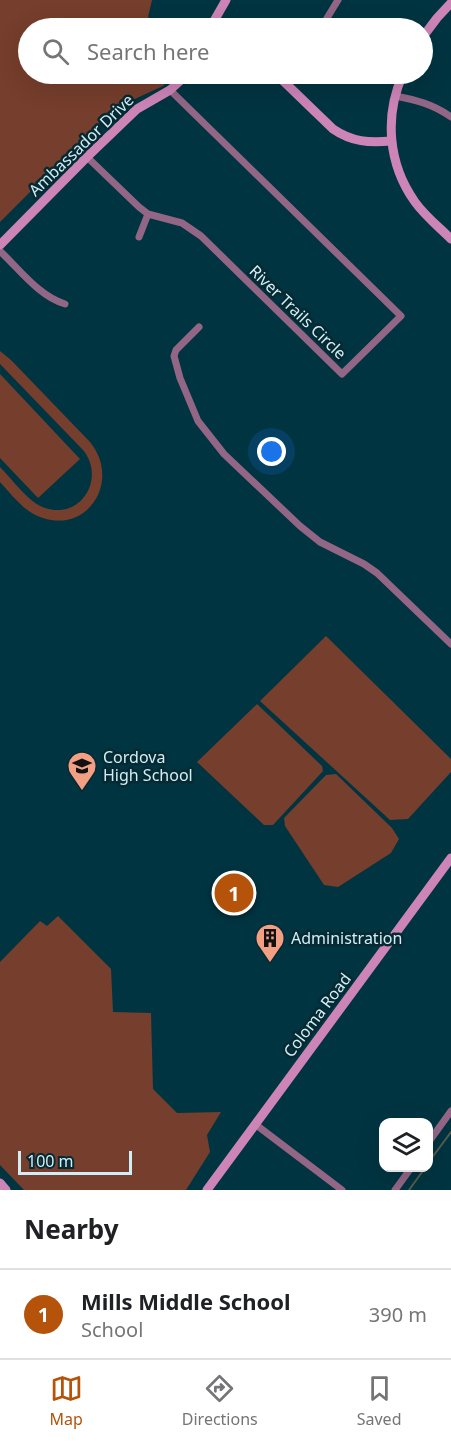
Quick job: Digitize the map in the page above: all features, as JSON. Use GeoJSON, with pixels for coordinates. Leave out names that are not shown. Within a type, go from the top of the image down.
{"type":"FeatureCollection","features":[{"type":"Feature","properties":{"kind":"street"},"geometry":{"type":"LineString","coordinates":[[216,18],[226,0]]}},
{"type":"Feature","properties":{"kind":"street"},"geometry":{"type":"LineString","coordinates":[[327,18],[338,0]]}},
{"type":"Feature","properties":{"kind":"street"},"geometry":{"type":"LineString","coordinates":[[433,24],[451,3]]}},
{"type":"Feature","properties":{"kind":"street","name":"Ambassador Drive"},"geometry":{"type":"LineString","coordinates":[[0,245],[137,110],[177,84]]}},
{"type":"Feature","properties":{"kind":"street"},"geometry":{"type":"LineString","coordinates":[[291,84],[333,129],[342,135],[362,142],[391,141]]}},
{"type":"Feature","properties":{"kind":"street"},"geometry":{"type":"LineString","coordinates":[[399,84],[391,115],[391,141],[398,169],[409,193],[425,214],[451,239]]}},
{"type":"Feature","properties":{"kind":"street","name":"River Trails Circle"},"geometry":{"type":"LineString","coordinates":[[87,157],[148,214],[182,223],[201,236],[342,374],[401,316],[170,90]]}},
{"type":"Feature","properties":{"kind":"street"},"geometry":{"type":"LineString","coordinates":[[395,96],[432,105],[451,117]]}},
{"type":"Feature","properties":{"kind":"street"},"geometry":{"type":"LineString","coordinates":[[139,237],[148,214]]}},
{"type":"Feature","properties":{"kind":"street"},"geometry":{"type":"LineString","coordinates":[[0,250],[43,293],[65,304]]}},
{"type":"Feature","properties":{"kind":"street"},"geometry":{"type":"LineString","coordinates":[[200,327],[176,351],[174,356],[180,378],[198,421],[224,454],[320,542],[377,573],[451,644]]}},
{"type":"Feature","properties":{"kind":"street","name":"Coloma Road"},"geometry":{"type":"LineString","coordinates":[[207,1190],[451,858]]}},
{"type":"Feature","properties":{"kind":"street"},"geometry":{"type":"LineString","coordinates":[[433,1137],[451,1111]]}},
{"type":"Feature","properties":{"kind":"street"},"geometry":{"type":"LineString","coordinates":[[255,1124],[342,1190]]}},
{"type":"Feature","properties":{"kind":"street"},"geometry":{"type":"LineString","coordinates":[[395,1190],[408,1172]]}},
{"type":"Feature","properties":{"kind":"street"},"geometry":{"type":"LineString","coordinates":[[0,1183],[6,1190]]}},
{"type":"Feature","properties":{"kind":"shaded area"},"geometry":{"type":"Polygon","coordinates":[[[0,0],[152,0],[149,18],[18,18],[18,84],[165,84],[113,109],[0,222],[0,0]]]}},
{"type":"Feature","properties":{"kind":"shaded area"},"geometry":{"type":"Polygon","coordinates":[[[0,351],[90,442],[99,457],[102,472],[101,487],[95,500],[86,511],[74,518],[59,521],[36,516],[19,503],[0,482],[0,467],[33,501],[45,508],[58,510],[69,508],[79,502],[91,484],[92,473],[83,450],[0,364],[0,351]]]}},
{"type":"Feature","properties":{"kind":"shaded area"},"geometry":{"type":"Polygon","coordinates":[[[0,374],[80,459],[38,498],[0,458],[0,374]]]}},
{"type":"Feature","properties":{"kind":"shaded area"},"geometry":{"type":"Polygon","coordinates":[[[326,636],[451,759],[451,772],[408,819],[390,820],[260,701],[326,636]]]}},
{"type":"Feature","properties":{"kind":"shaded area"},"geometry":{"type":"Polygon","coordinates":[[[257,704],[322,766],[323,771],[273,825],[264,825],[197,762],[257,704]]]}},
{"type":"Feature","properties":{"kind":"shaded area"},"geometry":{"type":"Polygon","coordinates":[[[336,774],[392,828],[399,839],[391,853],[338,887],[324,885],[285,826],[284,818],[326,775],[336,774]]]}},
{"type":"Feature","properties":{"kind":"shaded area"},"geometry":{"type":"Polygon","coordinates":[[[58,916],[111,969],[113,1012],[151,1013],[153,1089],[177,1113],[221,1112],[207,1135],[210,1152],[186,1190],[24,1190],[0,1165],[0,962],[40,921],[47,926],[58,916]]]}},
{"type":"Feature","properties":{"kind":"waterway"},"geometry":{"type":"LineString","coordinates":[[433,1156],[451,1132]]}},
{"type":"Feature","properties":{"kind":"waterway"},"geometry":{"type":"LineString","coordinates":[[409,1190],[422,1172]]}},
{"type":"Feature","properties":{"kind":"place","name":"Cordova High School"},"geometry":{"type":"Point","coordinates":[82,792]}},
{"type":"Feature","properties":{"kind":"place","name":"Mills Middle School"},"geometry":{"type":"Point","coordinates":[234,893]}},
{"type":"Feature","properties":{"kind":"place","name":"Administration"},"geometry":{"type":"Point","coordinates":[270,964]}}]}
